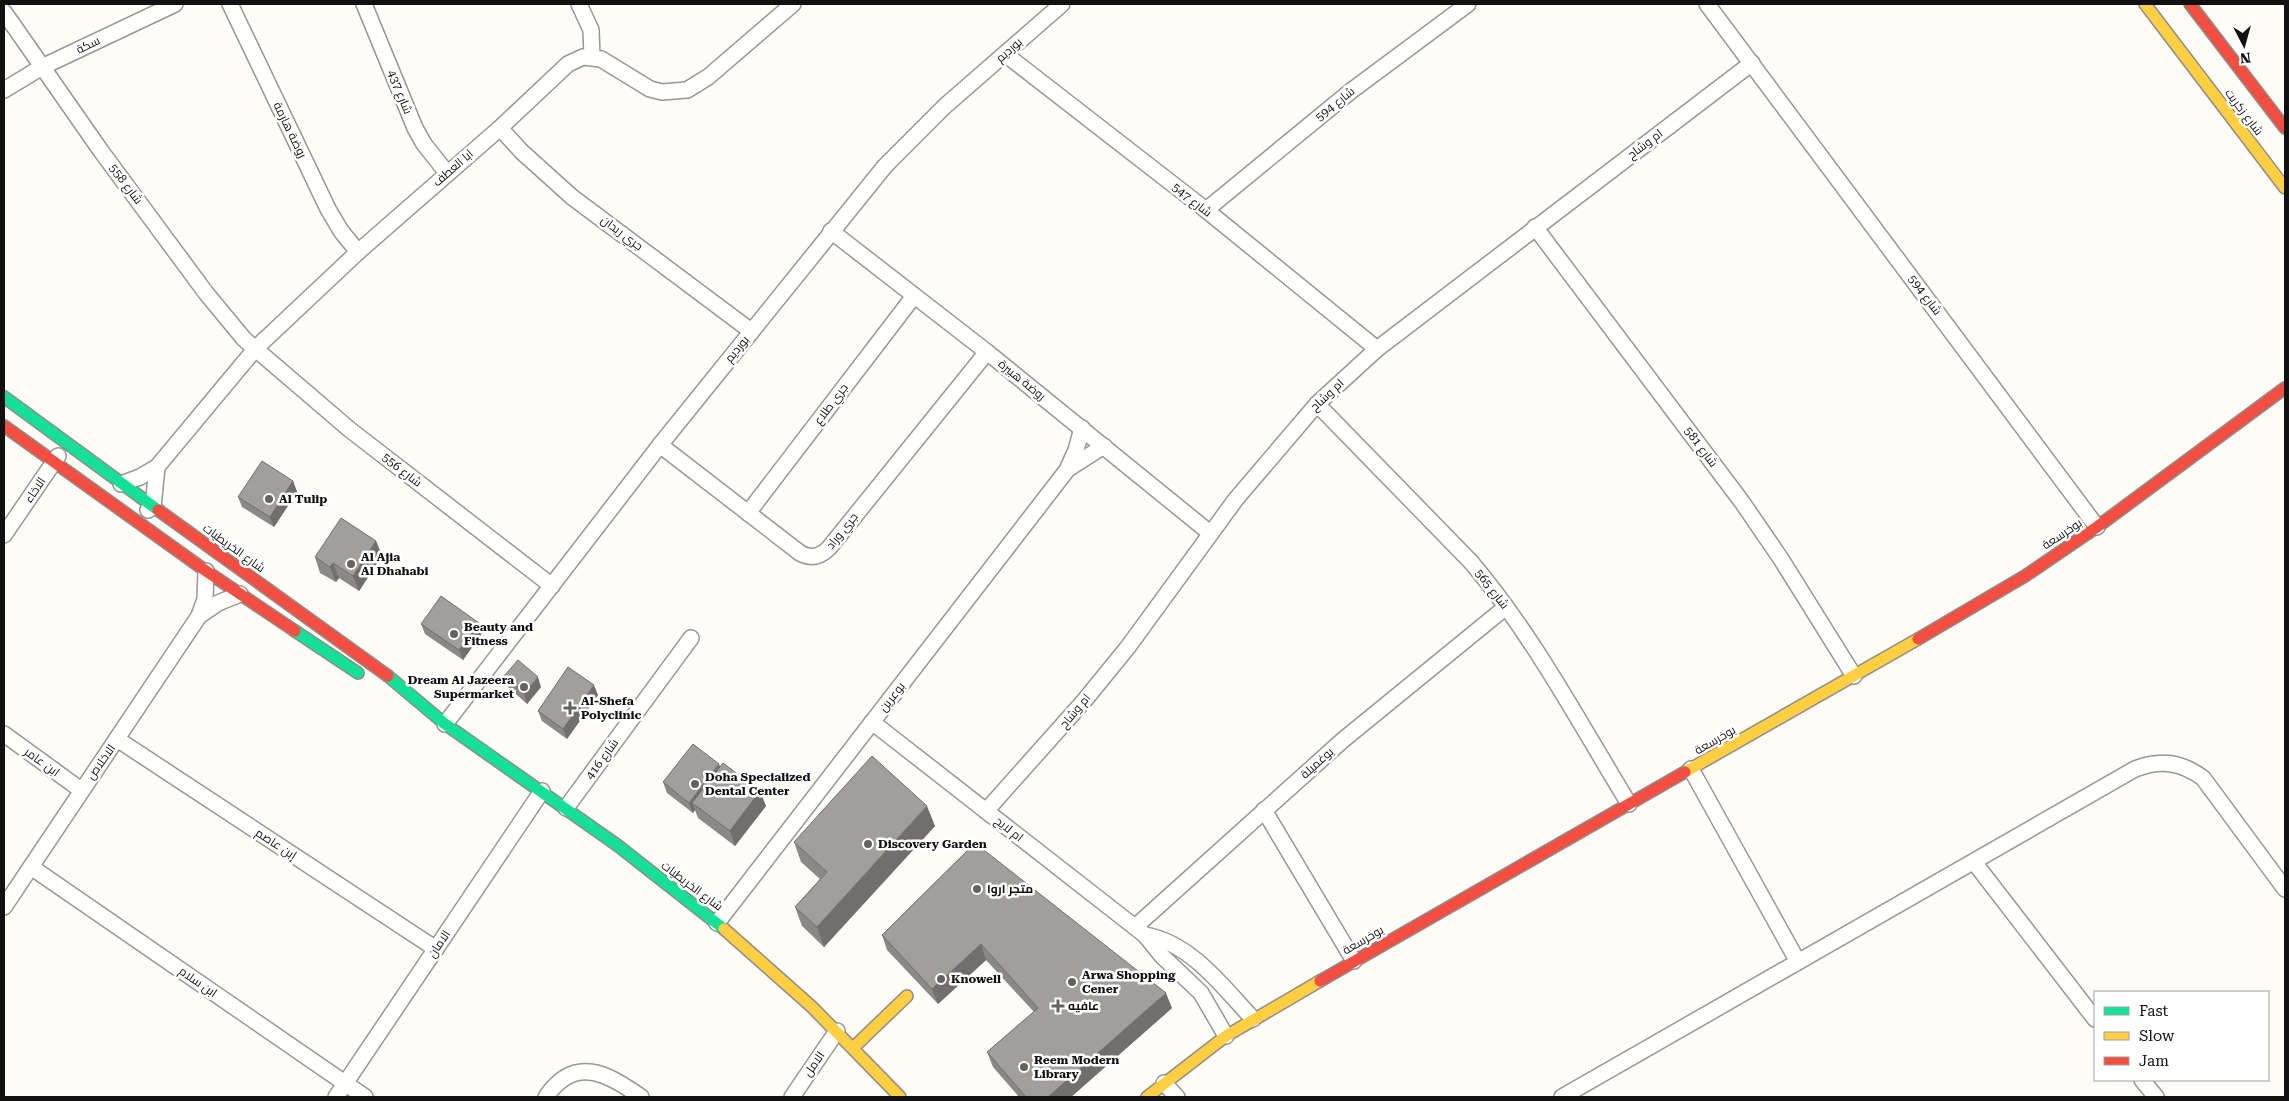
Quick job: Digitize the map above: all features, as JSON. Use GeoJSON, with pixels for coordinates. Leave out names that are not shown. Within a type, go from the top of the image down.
{"type":"FeatureCollection","features":[{"type":"Feature","properties":{"kind":"street","name":"سكة"},"geometry":{"type":"LineString","coordinates":[[4,90],[42,68],[175,4]]}},
{"type":"Feature","properties":{"kind":"street","name":"روضة هارمة"},"geometry":{"type":"LineString","coordinates":[[230,4],[328,209],[341,231],[358,252]]}},
{"type":"Feature","properties":{"kind":"street","name":"شارع 437"},"geometry":{"type":"LineString","coordinates":[[364,4],[416,128],[430,151],[447,173]]}},
{"type":"Feature","properties":{"kind":"street"},"geometry":{"type":"LineString","coordinates":[[579,4],[591,30],[592,57],[611,64],[650,89],[662,92],[687,90],[708,77],[793,4]]}},
{"type":"Feature","properties":{"kind":"street","name":"بورديم"},"geometry":{"type":"LineString","coordinates":[[445,724],[660,445],[885,166],[914,136],[1062,4]]}},
{"type":"Feature","properties":{"kind":"street","name":"شارع 594"},"geometry":{"type":"LineString","coordinates":[[1206,210],[1351,91],[1468,4]]}},
{"type":"Feature","properties":{"kind":"street","name":"شارع 594"},"geometry":{"type":"LineString","coordinates":[[1707,4],[2097,527]]}},
{"type":"Feature","properties":{"kind":"street","name":"شارع زكريت"},"geometry":{"type":"LineString","coordinates":[[2145,4],[2285,188]]}},
{"type":"Feature","properties":{"kind":"street","name":"شارع زكريت"},"geometry":{"type":"LineString","coordinates":[[2190,4],[2284,125]]}},
{"type":"Feature","properties":{"kind":"street","name":"شارع 558"},"geometry":{"type":"LineString","coordinates":[[4,12],[42,68],[206,293],[231,324],[256,348]]}},
{"type":"Feature","properties":{"kind":"street","name":"شارع 547"},"geometry":{"type":"LineString","coordinates":[[1005,54],[1206,210],[1377,349]]}},
{"type":"Feature","properties":{"kind":"street","name":"ابا العطف"},"geometry":{"type":"LineString","coordinates":[[158,467],[256,348],[358,252],[500,128],[568,64],[583,57],[592,57]]}},
{"type":"Feature","properties":{"kind":"street","name":"ام وشاح"},"geometry":{"type":"LineString","coordinates":[[986,811],[1038,754],[1117,660],[1170,590],[1210,532],[1261,466],[1316,404],[1377,349],[1752,63]]}},
{"type":"Feature","properties":{"kind":"street","name":"جري ريدان"},"geometry":{"type":"LineString","coordinates":[[500,128],[522,152],[565,192],[751,331]]}},
{"type":"Feature","properties":{"kind":"street","name":"شارع 581"},"geometry":{"type":"LineString","coordinates":[[1535,227],[1742,502],[1781,559],[1854,676]]}},
{"type":"Feature","properties":{"kind":"street","name":"روضة هبيرة"},"geometry":{"type":"LineString","coordinates":[[831,231],[987,352],[1210,532]]}},
{"type":"Feature","properties":{"kind":"street","name":"جري طلاع"},"geometry":{"type":"LineString","coordinates":[[748,513],[914,296]]}},
{"type":"Feature","properties":{"kind":"street","name":"شارع 556"},"geometry":{"type":"LineString","coordinates":[[256,348],[349,429],[552,586]]}},
{"type":"Feature","properties":{"kind":"street","name":"جري وراد"},"geometry":{"type":"LineString","coordinates":[[660,445],[800,553],[812,557],[825,553],[987,352]]}},
{"type":"Feature","properties":{"kind":"street","name":"بوخرسعة"},"geometry":{"type":"LineString","coordinates":[[1147,1097],[1226,1036],[1253,1019],[2008,586],[2097,527],[2285,388]]}},
{"type":"Feature","properties":{"kind":"street","name":"شارع الخريطيات"},"geometry":{"type":"LineString","coordinates":[[4,397],[152,507],[395,681],[445,724]]}},
{"type":"Feature","properties":{"kind":"street","name":"شارع 565"},"geometry":{"type":"LineString","coordinates":[[1316,404],[1471,562],[1506,606],[1629,804]]}},
{"type":"Feature","properties":{"kind":"street"},"geometry":{"type":"LineString","coordinates":[[4,426],[206,571],[367,679]]}},
{"type":"Feature","properties":{"kind":"street","name":"بوعرين"},"geometry":{"type":"LineString","coordinates":[[717,923],[1067,470],[1076,450],[1082,428]]}},
{"type":"Feature","properties":{"kind":"street","name":"الاخاء"},"geometry":{"type":"LineString","coordinates":[[4,536],[66,444]]}},
{"type":"Feature","properties":{"kind":"street","name":"بوعرين"},"geometry":{"type":"LineString","coordinates":[[1067,470],[1104,446]]}},
{"type":"Feature","properties":{"kind":"street"},"geometry":{"type":"LineString","coordinates":[[121,484],[140,478],[158,467]]}},
{"type":"Feature","properties":{"kind":"street"},"geometry":{"type":"LineString","coordinates":[[134,520],[152,507],[158,467]]}},
{"type":"Feature","properties":{"kind":"street","name":"الاخلاص"},"geometry":{"type":"LineString","coordinates":[[4,907],[199,616],[205,599],[206,571]]}},
{"type":"Feature","properties":{"kind":"street","name":"الاخلاص"},"geometry":{"type":"LineString","coordinates":[[199,616],[218,603],[240,594]]}},
{"type":"Feature","properties":{"kind":"street","name":"بوغميلة"},"geometry":{"type":"LineString","coordinates":[[1140,931],[1264,810],[1343,740],[1506,606]]}},
{"type":"Feature","properties":{"kind":"street","name":"شارع 416"},"geometry":{"type":"LineString","coordinates":[[566,808],[691,638]]}},
{"type":"Feature","properties":{"kind":"street","name":"شارع الخريطيات"},"geometry":{"type":"LineString","coordinates":[[394,697],[445,724],[542,791],[717,923],[854,1047],[900,1097]]}},
{"type":"Feature","properties":{"kind":"street","name":"ام لايح"},"geometry":{"type":"LineString","coordinates":[[872,722],[1140,931],[1162,956],[1201,993],[1226,1036]]}},
{"type":"Feature","properties":{"kind":"street","name":"ابن عامر"},"geometry":{"type":"LineString","coordinates":[[4,734],[81,790]]}},
{"type":"Feature","properties":{"kind":"street","name":"إبن عاصم"},"geometry":{"type":"LineString","coordinates":[[117,739],[436,949]]}},
{"type":"Feature","properties":{"kind":"street"},"geometry":{"type":"LineString","coordinates":[[1562,1097],[2135,769],[2149,764],[2163,762],[2178,764],[2203,778],[2285,889]]}},
{"type":"Feature","properties":{"kind":"street"},"geometry":{"type":"LineString","coordinates":[[1691,769],[1798,962]]}},
{"type":"Feature","properties":{"kind":"street","name":"الامان"},"geometry":{"type":"LineString","coordinates":[[336,1097],[542,791]]}},
{"type":"Feature","properties":{"kind":"street"},"geometry":{"type":"LineString","coordinates":[[1264,810],[1354,961]]}},
{"type":"Feature","properties":{"kind":"street"},"geometry":{"type":"LineString","coordinates":[[1974,862],[2094,1018]]}},
{"type":"Feature","properties":{"kind":"street","name":"ابن سلام"},"geometry":{"type":"LineString","coordinates":[[30,867],[364,1097]]}},
{"type":"Feature","properties":{"kind":"street","name":"ام لايح"},"geometry":{"type":"LineString","coordinates":[[1140,931],[1166,941],[1201,965],[1253,1019]]}},
{"type":"Feature","properties":{"kind":"street"},"geometry":{"type":"LineString","coordinates":[[854,1047],[907,996]]}},
{"type":"Feature","properties":{"kind":"street","name":"الامل"},"geometry":{"type":"LineString","coordinates":[[792,1097],[837,1031]]}},
{"type":"Feature","properties":{"kind":"street"},"geometry":{"type":"LineString","coordinates":[[546,1097],[562,1080],[578,1073],[596,1072],[613,1078],[640,1097]]}},
{"type":"Feature","properties":{"kind":"street"},"geometry":{"type":"LineString","coordinates":[[2143,1081],[2156,1097]]}},
{"type":"Feature","properties":{"kind":"street"},"geometry":{"type":"LineString","coordinates":[[1164,1083],[1177,1097]]}},
{"type":"Feature","properties":{"kind":"building","name":"Al Tulip"},"geometry":{"type":"Polygon","coordinates":[[[262,461],[293,481],[270,517],[238,497],[262,461]]]}},
{"type":"Feature","properties":{"kind":"building"},"geometry":{"type":"Polygon","coordinates":[[[341,518],[376,541],[353,576],[333,563],[330,567],[315,557],[341,518]]]}},
{"type":"Feature","properties":{"kind":"building","name":"Beauty and Fitness"},"geometry":{"type":"Polygon","coordinates":[[[441,596],[479,623],[459,650],[421,624],[441,596]]]}},
{"type":"Feature","properties":{"kind":"building"},"geometry":{"type":"Polygon","coordinates":[[[518,660],[538,677],[524,693],[504,676],[518,660]]]}},
{"type":"Feature","properties":{"kind":"building","name":"Al-Shefa Polyclinic"},"geometry":{"type":"Polygon","coordinates":[[[568,667],[594,685],[563,729],[538,711],[568,667]]]}},
{"type":"Feature","properties":{"kind":"building","name":"Doha Specialized Dental Center"},"geometry":{"type":"Polygon","coordinates":[[[693,744],[719,764],[689,803],[663,782],[693,744]]]}},
{"type":"Feature","properties":{"kind":"building","name":"Discovery Garden"},"geometry":{"type":"Polygon","coordinates":[[[872,756],[927,806],[817,927],[795,907],[827,872],[794,842],[872,756]]]}},
{"type":"Feature","properties":{"kind":"building"},"geometry":{"type":"Polygon","coordinates":[[[723,763],[760,791],[730,831],[692,803],[723,763]]]}},
{"type":"Feature","properties":{"kind":"building","name":"Arwa Shopping Cener"},"geometry":{"type":"Polygon","coordinates":[[[975,843],[1166,993],[1048,1097],[1026,1097],[987,1052],[1038,1008],[981,944],[932,989],[882,935],[975,843]]]}},
{"type":"Feature","properties":{"kind":"traffic: fast"},"geometry":{"type":"LineString","coordinates":[[4,397],[158,510]]}},
{"type":"Feature","properties":{"kind":"traffic: fast"},"geometry":{"type":"LineString","coordinates":[[295,631],[358,673]]}},
{"type":"Feature","properties":{"kind":"traffic: fast"},"geometry":{"type":"LineString","coordinates":[[388,676],[445,724],[617,845],[724,929]]}},
{"type":"Feature","properties":{"kind":"traffic: slow"},"geometry":{"type":"LineString","coordinates":[[2145,4],[2285,188]]}},
{"type":"Feature","properties":{"kind":"traffic: slow"},"geometry":{"type":"LineString","coordinates":[[1685,772],[1918,639]]}},
{"type":"Feature","properties":{"kind":"traffic: slow"},"geometry":{"type":"LineString","coordinates":[[724,929],[812,1007],[900,1097]]}},
{"type":"Feature","properties":{"kind":"traffic: slow"},"geometry":{"type":"LineString","coordinates":[[1147,1097],[1226,1036],[1320,981]]}},
{"type":"Feature","properties":{"kind":"traffic: slow"},"geometry":{"type":"LineString","coordinates":[[854,1047],[907,996]]}},
{"type":"Feature","properties":{"kind":"traffic: jam"},"geometry":{"type":"LineString","coordinates":[[2190,4],[2285,128]]}},
{"type":"Feature","properties":{"kind":"traffic: jam"},"geometry":{"type":"LineString","coordinates":[[1918,639],[2025,576],[2097,527],[2285,388]]}},
{"type":"Feature","properties":{"kind":"traffic: jam"},"geometry":{"type":"LineString","coordinates":[[4,426],[206,571],[295,631]]}},
{"type":"Feature","properties":{"kind":"traffic: jam"},"geometry":{"type":"LineString","coordinates":[[158,510],[388,676]]}},
{"type":"Feature","properties":{"kind":"traffic: jam"},"geometry":{"type":"LineString","coordinates":[[1320,981],[1685,772]]}},
{"type":"Feature","properties":{"kind":"place","name":"Al Tulip"},"geometry":{"type":"Point","coordinates":[269,499]}},
{"type":"Feature","properties":{"kind":"place","name":"Al Ajia Al Dhahabi"},"geometry":{"type":"Point","coordinates":[351,564]}},
{"type":"Feature","properties":{"kind":"place","name":"Beauty and Fitness"},"geometry":{"type":"Point","coordinates":[454,634]}},
{"type":"Feature","properties":{"kind":"place","name":"Dream Al Jazeera Supermarket"},"geometry":{"type":"Point","coordinates":[524,687]}},
{"type":"Feature","properties":{"kind":"place","name":"Al-Shefa Polyclinic"},"geometry":{"type":"Point","coordinates":[570,708]}},
{"type":"Feature","properties":{"kind":"place","name":"Doha Specialized Dental Center"},"geometry":{"type":"Point","coordinates":[695,784]}},
{"type":"Feature","properties":{"kind":"place","name":"Discovery Garden"},"geometry":{"type":"Point","coordinates":[868,844]}},
{"type":"Feature","properties":{"kind":"place","name":"متجر اروا"},"geometry":{"type":"Point","coordinates":[977,889]}},
{"type":"Feature","properties":{"kind":"place","name":"Knowell"},"geometry":{"type":"Point","coordinates":[941,979]}},
{"type":"Feature","properties":{"kind":"place","name":"Arwa Shopping Cener"},"geometry":{"type":"Point","coordinates":[1072,982]}},
{"type":"Feature","properties":{"kind":"place","name":"عافيه"},"geometry":{"type":"Point","coordinates":[1058,1006]}},
{"type":"Feature","properties":{"kind":"place","name":"Reem Modern Library"},"geometry":{"type":"Point","coordinates":[1024,1067]}}]}
